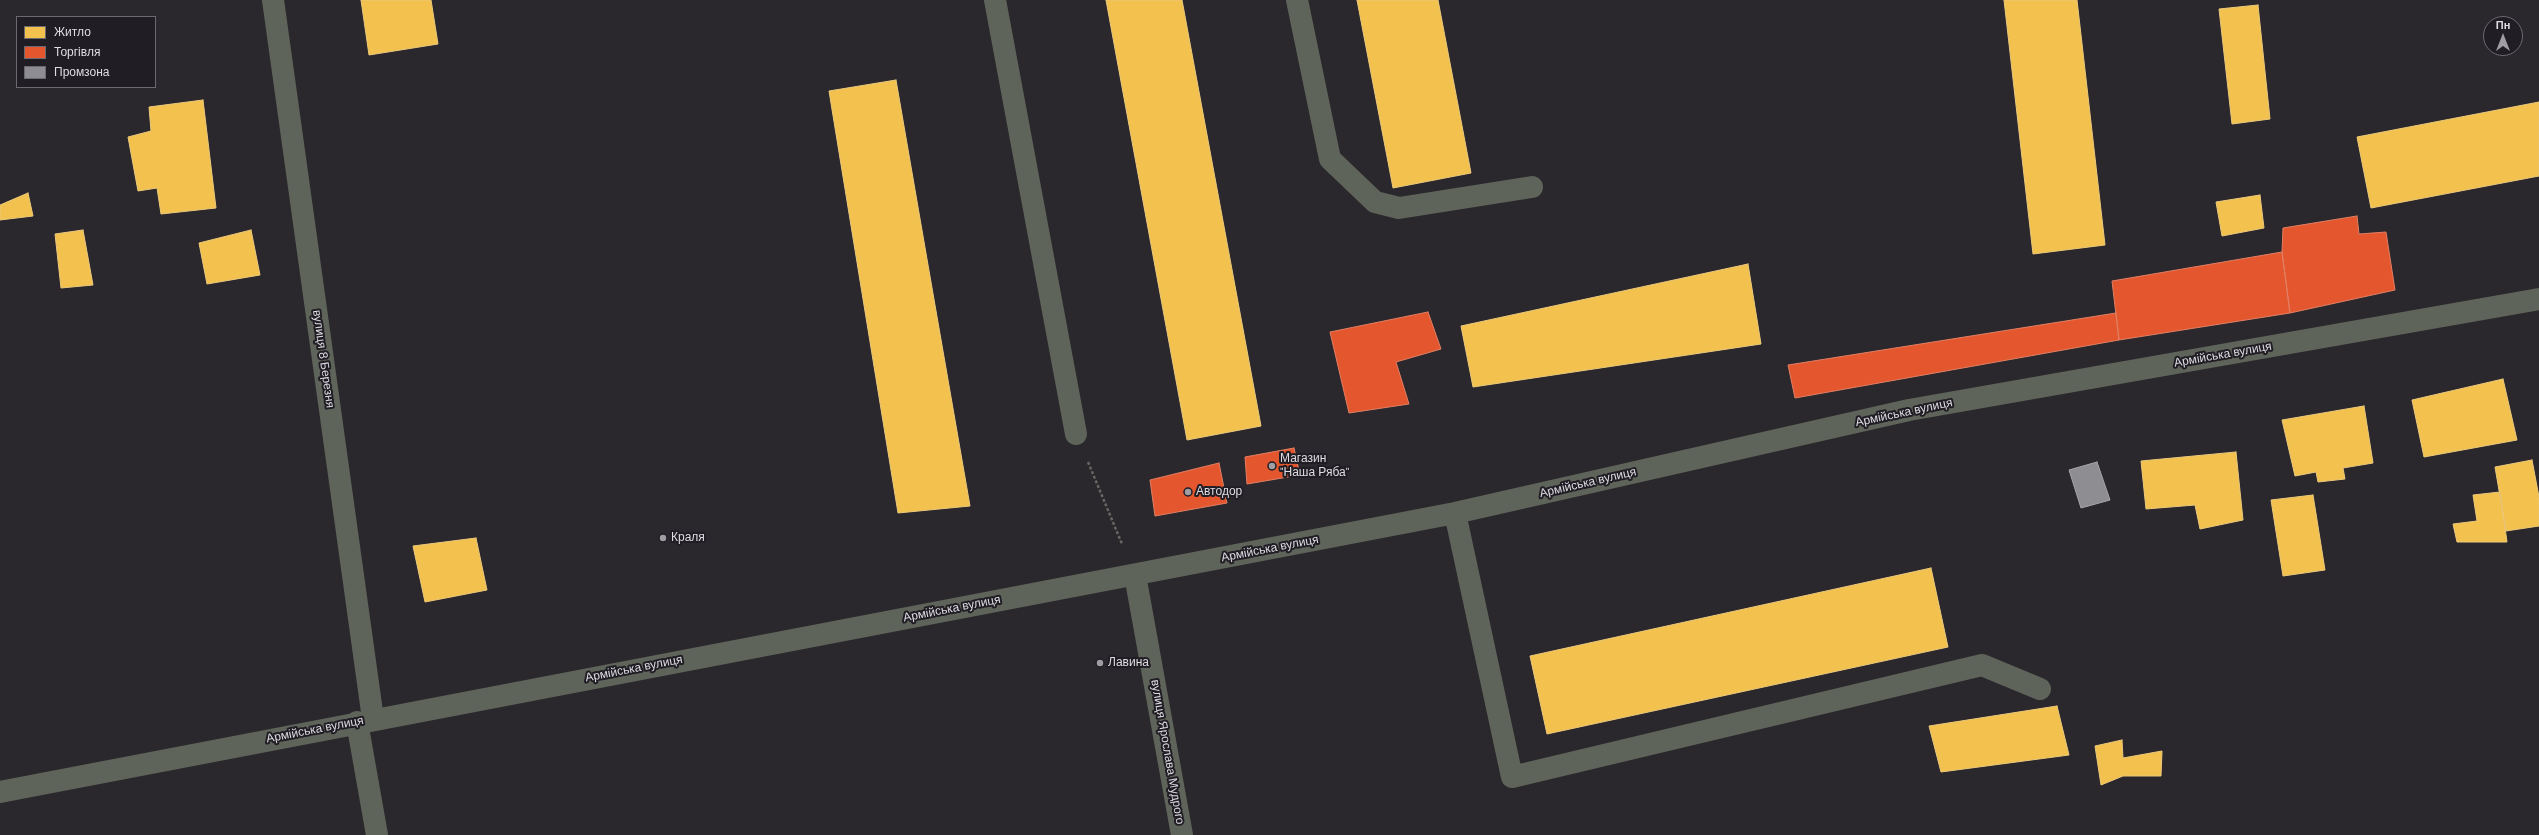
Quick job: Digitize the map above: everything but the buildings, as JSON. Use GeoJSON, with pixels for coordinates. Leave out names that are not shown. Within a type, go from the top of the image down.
{"type":"FeatureCollection","features":[{"type":"Feature","properties":{"kind":"street","name":"вулиця 8 Березня"},"geometry":{"type":"LineString","coordinates":[[273,0],[365,720],[377,835]]}},
{"type":"Feature","properties":{"kind":"street"},"geometry":{"type":"LineString","coordinates":[[995,0],[1076,434]]}},
{"type":"Feature","properties":{"kind":"street"},"geometry":{"type":"LineString","coordinates":[[1297,0],[1330,159],[1375,202],[1399,208],[1532,187]]}},
{"type":"Feature","properties":{"kind":"street","name":"Армійська вулиця"},"geometry":{"type":"LineString","coordinates":[[0,792],[365,720],[1135,575],[1455,513],[1909,410],[2539,298]]}},
{"type":"Feature","properties":{"kind":"street"},"geometry":{"type":"LineString","coordinates":[[1455,513],[1512,777],[1982,665],[2040,689]]}},
{"type":"Feature","properties":{"kind":"street","name":"вулиця Ярослава Мудрого"},"geometry":{"type":"LineString","coordinates":[[1135,575],[1182,835]]}},
{"type":"Feature","properties":{"kind":"path"},"geometry":{"type":"LineString","coordinates":[[1076,434],[1135,575]]}},
{"type":"Feature","properties":{"kind":"place","name":"Магазин \"Наша Ряба\""},"geometry":{"type":"Point","coordinates":[1272,466]}},
{"type":"Feature","properties":{"kind":"place","name":"Автодор"},"geometry":{"type":"Point","coordinates":[1188,492]}},
{"type":"Feature","properties":{"kind":"place","name":"Краля"},"geometry":{"type":"Point","coordinates":[663,538]}},
{"type":"Feature","properties":{"kind":"place","name":"Лавина"},"geometry":{"type":"Point","coordinates":[1100,663]}}]}
